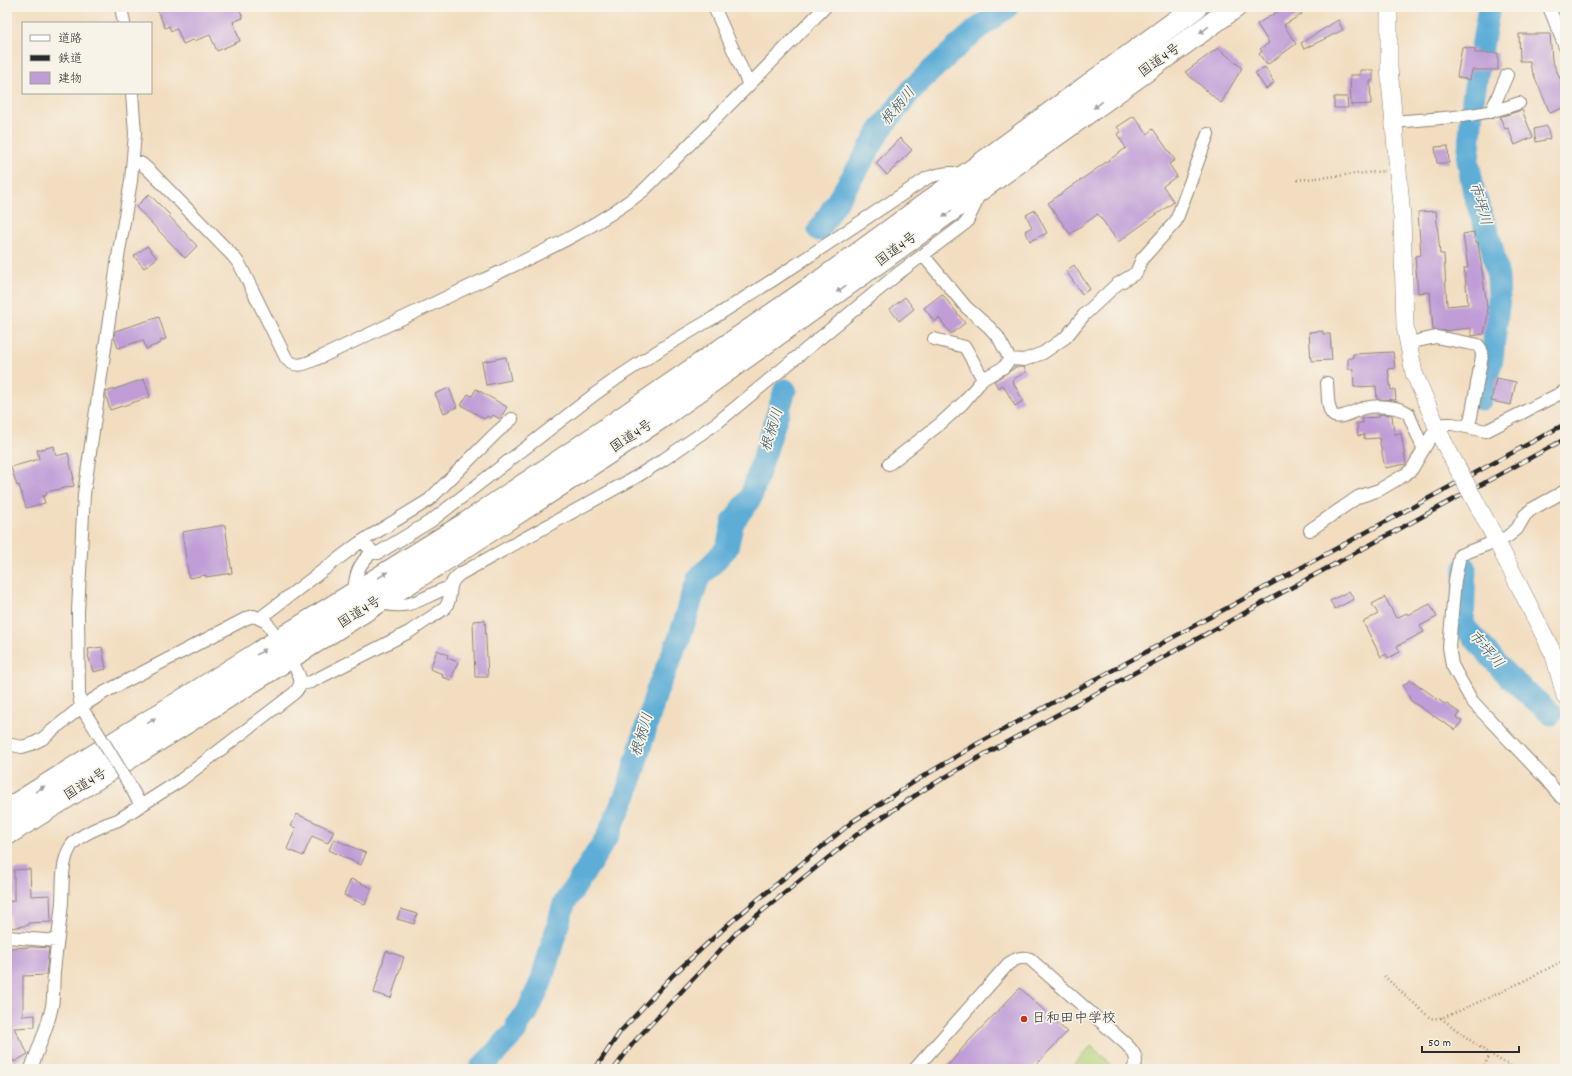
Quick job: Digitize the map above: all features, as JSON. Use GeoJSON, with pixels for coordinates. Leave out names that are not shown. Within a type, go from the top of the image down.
{"type":"FeatureCollection","features":[{"type":"Feature","properties":{"kind":"highway","name":"国道4号"},"geometry":{"type":"LineString","coordinates":[[7,810],[284,649],[377,602],[480,537],[666,414],[974,182],[1196,7]]}},
{"type":"Feature","properties":{"kind":"highway","name":"国道4号"},"geometry":{"type":"LineString","coordinates":[[7,834],[284,649],[354,594],[467,523],[657,396],[821,280],[974,182],[1235,7]]}},
{"type":"Feature","properties":{"kind":"street"},"geometry":{"type":"LineString","coordinates":[[121,7],[124,22]]}},
{"type":"Feature","properties":{"kind":"street"},"geometry":{"type":"LineString","coordinates":[[714,7],[749,85]]}},
{"type":"Feature","properties":{"kind":"street"},"geometry":{"type":"LineString","coordinates":[[133,160],[142,164],[151,172],[233,256],[247,277],[286,358],[291,364],[298,366],[321,357],[537,255],[604,219],[644,190],[825,7]]}},
{"type":"Feature","properties":{"kind":"street"},"geometry":{"type":"LineString","coordinates":[[1389,7],[1390,68],[1397,170],[1402,217],[1405,326],[1414,373],[1440,434],[1494,536],[1554,655],[1565,696]]}},
{"type":"Feature","properties":{"kind":"street"},"geometry":{"type":"LineString","coordinates":[[1549,7],[1565,47]]}},
{"type":"Feature","properties":{"kind":"street"},"geometry":{"type":"LineString","coordinates":[[1491,112],[1508,75]]}},
{"type":"Feature","properties":{"kind":"street"},"geometry":{"type":"LineString","coordinates":[[132,94],[135,133],[133,160],[84,494],[78,611],[79,682],[81,707],[141,806]]}},
{"type":"Feature","properties":{"kind":"street"},"geometry":{"type":"LineString","coordinates":[[1394,122],[1491,112],[1519,103]]}},
{"type":"Feature","properties":{"kind":"street"},"geometry":{"type":"LineString","coordinates":[[1010,359],[1024,360],[1043,353],[1066,337],[1084,314],[1116,285],[1136,273],[1142,259],[1176,221],[1208,134]]}},
{"type":"Feature","properties":{"kind":"street"},"geometry":{"type":"LineString","coordinates":[[301,684],[311,682],[409,632],[445,608],[450,602],[450,587],[454,578],[636,477],[718,422],[923,255],[966,223],[975,205],[974,182],[956,172],[944,173],[927,178],[772,280],[623,374],[431,521],[378,553],[373,552],[362,541]]}},
{"type":"Feature","properties":{"kind":"street"},"geometry":{"type":"LineString","coordinates":[[923,255],[966,307],[998,337],[1010,359]]}},
{"type":"Feature","properties":{"kind":"street"},"geometry":{"type":"LineString","coordinates":[[1408,343],[1436,337],[1478,345],[1481,349],[1482,356],[1468,426]]}},
{"type":"Feature","properties":{"kind":"street"},"geometry":{"type":"LineString","coordinates":[[934,339],[965,348],[983,379]]}},
{"type":"Feature","properties":{"kind":"street"},"geometry":{"type":"LineString","coordinates":[[888,464],[940,424],[963,403],[983,379],[1004,367],[1010,359]]}},
{"type":"Feature","properties":{"kind":"street"},"geometry":{"type":"LineString","coordinates":[[1327,383],[1330,407],[1332,414],[1336,417],[1342,417],[1364,408],[1381,407],[1404,410],[1408,413],[1423,448]]}},
{"type":"Feature","properties":{"kind":"street"},"geometry":{"type":"LineString","coordinates":[[1310,530],[1358,497],[1379,490],[1406,474],[1412,469],[1423,448],[1440,434],[1445,424],[1468,426],[1486,431],[1565,391]]}},
{"type":"Feature","properties":{"kind":"street"},"geometry":{"type":"LineString","coordinates":[[260,618],[362,541],[429,500],[496,432],[512,419]]}},
{"type":"Feature","properties":{"kind":"street"},"geometry":{"type":"LineString","coordinates":[[1565,491],[1532,509],[1517,529],[1507,537],[1494,536],[1460,555],[1455,580],[1449,647],[1452,665],[1472,701],[1560,796],[1565,799]]}},
{"type":"Feature","properties":{"kind":"street"},"geometry":{"type":"LineString","coordinates":[[354,594],[355,579],[360,565],[365,558],[373,552]]}},
{"type":"Feature","properties":{"kind":"street"},"geometry":{"type":"LineString","coordinates":[[377,602],[392,606],[408,605],[450,587]]}},
{"type":"Feature","properties":{"kind":"street"},"geometry":{"type":"LineString","coordinates":[[7,744],[22,747],[42,739],[81,707],[106,692],[247,618],[254,616],[260,618],[269,625],[300,677],[301,684],[299,689],[294,694],[181,780],[118,820],[109,822],[79,838],[72,845],[67,854],[63,873],[52,1005],[30,1069]]}},
{"type":"Feature","properties":{"kind":"street"},"geometry":{"type":"LineString","coordinates":[[7,937],[57,941]]}},
{"type":"Feature","properties":{"kind":"street"},"geometry":{"type":"LineString","coordinates":[[914,1069],[1008,964],[1015,959],[1024,957],[1030,959],[1126,1044],[1136,1056],[1136,1063],[1133,1069]]}},
{"type":"Feature","properties":{"kind":"path"},"geometry":{"type":"LineString","coordinates":[[1298,180],[1397,170]]}},
{"type":"Feature","properties":{"kind":"path"},"geometry":{"type":"LineString","coordinates":[[1384,976],[1430,1018],[1448,1016],[1504,991],[1565,960]]}},
{"type":"Feature","properties":{"kind":"path"},"geometry":{"type":"LineString","coordinates":[[1441,1017],[1490,1055],[1517,1069]]}},
{"type":"Feature","properties":{"kind":"path"},"geometry":{"type":"LineString","coordinates":[[1482,1069],[1490,1055]]}},
{"type":"Feature","properties":{"kind":"green space"},"geometry":{"type":"Polygon","coordinates":[[[1091,1046],[1111,1064],[1106,1069],[1070,1069],[1091,1046]]]}},
{"type":"Feature","properties":{"kind":"building"},"geometry":{"type":"Polygon","coordinates":[[[156,7],[239,7],[243,18],[233,22],[240,41],[217,51],[210,35],[183,44],[177,29],[171,31],[169,26],[165,28],[156,7]]]}},
{"type":"Feature","properties":{"kind":"building"},"geometry":{"type":"Polygon","coordinates":[[[1285,7],[1297,7],[1302,14],[1284,25],[1296,44],[1267,65],[1259,54],[1262,51],[1260,49],[1269,43],[1257,24],[1285,7]]]}},
{"type":"Feature","properties":{"kind":"building"},"geometry":{"type":"Polygon","coordinates":[[[1338,20],[1343,30],[1304,49],[1301,43],[1338,20]]]}},
{"type":"Feature","properties":{"kind":"building"},"geometry":{"type":"Polygon","coordinates":[[[1519,34],[1550,34],[1552,60],[1562,83],[1560,84],[1565,96],[1565,107],[1550,113],[1530,66],[1530,61],[1520,61],[1519,34]]]}},
{"type":"Feature","properties":{"kind":"building"},"geometry":{"type":"Polygon","coordinates":[[[1462,47],[1475,49],[1475,53],[1498,53],[1498,70],[1472,70],[1470,80],[1457,77],[1462,47]]]}},
{"type":"Feature","properties":{"kind":"building"},"geometry":{"type":"Polygon","coordinates":[[[1218,48],[1242,68],[1221,103],[1185,72],[1218,48]]]}},
{"type":"Feature","properties":{"kind":"building"},"geometry":{"type":"Polygon","coordinates":[[[1265,67],[1274,83],[1266,89],[1255,73],[1265,67]]]}},
{"type":"Feature","properties":{"kind":"building"},"geometry":{"type":"Polygon","coordinates":[[[1360,70],[1373,70],[1373,81],[1370,81],[1371,104],[1351,105],[1350,75],[1360,75],[1360,70]]]}},
{"type":"Feature","properties":{"kind":"building"},"geometry":{"type":"Polygon","coordinates":[[[1334,97],[1347,97],[1348,108],[1334,108],[1334,97]]]}},
{"type":"Feature","properties":{"kind":"building"},"geometry":{"type":"Polygon","coordinates":[[[1522,110],[1533,137],[1515,145],[1508,128],[1505,129],[1500,117],[1522,110]]]}},
{"type":"Feature","properties":{"kind":"building"},"geometry":{"type":"Polygon","coordinates":[[[1134,116],[1147,134],[1153,129],[1175,160],[1169,164],[1177,176],[1163,186],[1174,202],[1118,242],[1098,214],[1070,234],[1048,203],[1126,148],[1117,134],[1121,132],[1117,127],[1134,116]]]}},
{"type":"Feature","properties":{"kind":"building"},"geometry":{"type":"Polygon","coordinates":[[[1547,126],[1550,139],[1536,142],[1534,129],[1547,126]]]}},
{"type":"Feature","properties":{"kind":"building"},"geometry":{"type":"Polygon","coordinates":[[[900,138],[912,150],[887,175],[876,163],[900,138]]]}},
{"type":"Feature","properties":{"kind":"building"},"geometry":{"type":"Polygon","coordinates":[[[1448,146],[1449,163],[1437,163],[1435,147],[1448,146]]]}},
{"type":"Feature","properties":{"kind":"building"},"geometry":{"type":"Polygon","coordinates":[[[149,194],[197,246],[185,258],[136,207],[149,194]]]}},
{"type":"Feature","properties":{"kind":"building"},"geometry":{"type":"Polygon","coordinates":[[[1035,210],[1047,233],[1030,241],[1025,231],[1032,227],[1026,215],[1035,210]]]}},
{"type":"Feature","properties":{"kind":"building"},"geometry":{"type":"Polygon","coordinates":[[[1436,211],[1440,254],[1444,254],[1447,306],[1468,304],[1464,268],[1468,268],[1463,234],[1474,232],[1475,242],[1478,242],[1488,314],[1484,334],[1471,336],[1471,328],[1442,331],[1433,330],[1430,292],[1418,293],[1415,256],[1421,255],[1418,212],[1436,211]]]}},
{"type":"Feature","properties":{"kind":"building"},"geometry":{"type":"Polygon","coordinates":[[[147,246],[157,258],[144,268],[134,256],[147,246]]]}},
{"type":"Feature","properties":{"kind":"building"},"geometry":{"type":"Polygon","coordinates":[[[1074,265],[1090,289],[1082,294],[1066,271],[1074,265]]]}},
{"type":"Feature","properties":{"kind":"building"},"geometry":{"type":"Polygon","coordinates":[[[942,294],[965,323],[951,334],[939,318],[935,322],[924,308],[942,294]]]}},
{"type":"Feature","properties":{"kind":"building"},"geometry":{"type":"Polygon","coordinates":[[[905,297],[914,309],[899,321],[890,309],[905,297]]]}},
{"type":"Feature","properties":{"kind":"building"},"geometry":{"type":"Polygon","coordinates":[[[159,317],[166,339],[160,341],[161,343],[146,349],[143,340],[118,348],[114,337],[115,331],[159,317]]]}},
{"type":"Feature","properties":{"kind":"building"},"geometry":{"type":"Polygon","coordinates":[[[1323,331],[1323,334],[1330,334],[1332,360],[1311,361],[1309,332],[1323,331]]]}},
{"type":"Feature","properties":{"kind":"building"},"geometry":{"type":"Polygon","coordinates":[[[1393,352],[1395,368],[1388,369],[1391,390],[1395,390],[1396,400],[1377,399],[1376,386],[1354,387],[1353,369],[1348,369],[1348,358],[1353,358],[1353,354],[1393,352]]]}},
{"type":"Feature","properties":{"kind":"building"},"geometry":{"type":"Polygon","coordinates":[[[506,357],[511,380],[486,385],[482,362],[506,357]]]}},
{"type":"Feature","properties":{"kind":"building"},"geometry":{"type":"Polygon","coordinates":[[[1016,367],[1024,367],[1026,372],[1012,380],[1023,401],[1015,406],[1003,385],[998,388],[994,381],[1016,367]]]}},
{"type":"Feature","properties":{"kind":"building"},"geometry":{"type":"Polygon","coordinates":[[[1496,378],[1516,382],[1511,405],[1491,401],[1496,378]]]}},
{"type":"Feature","properties":{"kind":"building"},"geometry":{"type":"Polygon","coordinates":[[[144,379],[150,397],[110,410],[106,392],[144,379]]]}},
{"type":"Feature","properties":{"kind":"building"},"geometry":{"type":"Polygon","coordinates":[[[449,388],[457,407],[444,413],[435,394],[449,388]]]}},
{"type":"Feature","properties":{"kind":"building"},"geometry":{"type":"Polygon","coordinates":[[[476,389],[507,407],[500,419],[493,415],[491,418],[487,416],[485,419],[461,405],[468,394],[472,396],[476,389]]]}},
{"type":"Feature","properties":{"kind":"building"},"geometry":{"type":"Polygon","coordinates":[[[1379,414],[1392,415],[1394,434],[1401,433],[1406,464],[1385,468],[1379,438],[1364,439],[1364,435],[1358,436],[1357,423],[1363,423],[1362,418],[1379,417],[1379,414]]]}},
{"type":"Feature","properties":{"kind":"building"},"geometry":{"type":"Polygon","coordinates":[[[54,446],[56,456],[68,453],[74,479],[72,479],[74,486],[46,492],[47,495],[43,496],[45,503],[26,508],[19,485],[17,486],[11,467],[39,459],[37,450],[54,446]]]}},
{"type":"Feature","properties":{"kind":"building"},"geometry":{"type":"Polygon","coordinates":[[[225,525],[232,573],[189,578],[182,532],[225,525]]]}},
{"type":"Feature","properties":{"kind":"building"},"geometry":{"type":"Polygon","coordinates":[[[1349,591],[1354,599],[1335,609],[1330,601],[1349,591]]]}},
{"type":"Feature","properties":{"kind":"building"},"geometry":{"type":"Polygon","coordinates":[[[1385,597],[1396,618],[1407,613],[1408,615],[1430,604],[1437,617],[1420,626],[1424,632],[1397,646],[1400,652],[1388,658],[1386,654],[1381,657],[1363,622],[1378,614],[1372,604],[1385,597]]]}},
{"type":"Feature","properties":{"kind":"building"},"geometry":{"type":"Polygon","coordinates":[[[485,620],[488,677],[475,677],[473,621],[485,620]]]}},
{"type":"Feature","properties":{"kind":"building"},"geometry":{"type":"Polygon","coordinates":[[[102,647],[106,669],[93,672],[88,655],[88,649],[102,647]]]}},
{"type":"Feature","properties":{"kind":"building"},"geometry":{"type":"Polygon","coordinates":[[[437,650],[448,655],[447,658],[458,662],[451,680],[442,677],[443,674],[430,669],[437,650]]]}},
{"type":"Feature","properties":{"kind":"building"},"geometry":{"type":"Polygon","coordinates":[[[1411,680],[1460,713],[1457,717],[1462,721],[1455,730],[1411,701],[1403,685],[1411,680]]]}},
{"type":"Feature","properties":{"kind":"building"},"geometry":{"type":"Polygon","coordinates":[[[297,814],[334,831],[328,843],[312,836],[303,856],[287,849],[296,828],[291,826],[297,814]]]}},
{"type":"Feature","properties":{"kind":"building"},"geometry":{"type":"Polygon","coordinates":[[[334,839],[366,853],[361,865],[329,850],[334,839]]]}},
{"type":"Feature","properties":{"kind":"building"},"geometry":{"type":"Polygon","coordinates":[[[30,869],[31,896],[50,895],[51,922],[28,923],[29,925],[11,928],[7,902],[14,901],[14,870],[30,869]]]}},
{"type":"Feature","properties":{"kind":"building"},"geometry":{"type":"Polygon","coordinates":[[[351,879],[372,888],[365,905],[344,895],[351,879]]]}},
{"type":"Feature","properties":{"kind":"building"},"geometry":{"type":"Polygon","coordinates":[[[401,909],[417,914],[414,924],[397,919],[401,909]]]}},
{"type":"Feature","properties":{"kind":"building"},"geometry":{"type":"Polygon","coordinates":[[[7,948],[49,948],[46,975],[23,976],[23,1016],[35,1015],[35,1027],[14,1028],[28,1054],[14,1062],[7,1050],[7,948]]]}},
{"type":"Feature","properties":{"kind":"building"},"geometry":{"type":"Polygon","coordinates":[[[386,951],[404,957],[391,998],[374,993],[386,951]]]}},
{"type":"Feature","properties":{"kind":"building"},"geometry":{"type":"Polygon","coordinates":[[[1020,988],[1067,1032],[1032,1069],[945,1069],[966,1044],[1020,988]]]}},
{"type":"Feature","properties":{"kind":"waterway","name":"根柄川"},"geometry":{"type":"LineString","coordinates":[[819,230],[866,155],[879,131],[914,87],[975,31],[1007,7]]}},
{"type":"Feature","properties":{"kind":"waterway","name":"市坪川"},"geometry":{"type":"LineString","coordinates":[[1481,399],[1492,359],[1499,298],[1498,278],[1492,247],[1474,193],[1468,161],[1473,99],[1489,7]]}},
{"type":"Feature","properties":{"kind":"waterway","name":"根柄川"},"geometry":{"type":"LineString","coordinates":[[480,1069],[516,1031],[518,1022],[527,1013],[541,982],[564,904],[607,837],[627,792],[657,690],[679,639],[698,579],[727,548],[733,522],[751,497],[785,390]]}},
{"type":"Feature","properties":{"kind":"waterway","name":"市坪川"},"geometry":{"type":"LineString","coordinates":[[1465,567],[1463,625],[1506,674],[1551,714]]}},
{"type":"Feature","properties":{"kind":"railway"},"geometry":{"type":"LineString","coordinates":[[595,1069],[620,1032],[673,975],[732,921],[852,822],[917,780],[977,744],[1565,424]]}},
{"type":"Feature","properties":{"kind":"railway"},"geometry":{"type":"LineString","coordinates":[[614,1069],[634,1042],[739,930],[860,832],[925,789],[985,754],[1565,439]]}},
{"type":"Feature","properties":{"kind":"place","name":"日和田中学校"},"geometry":{"type":"Point","coordinates":[1024,1019]}}]}
